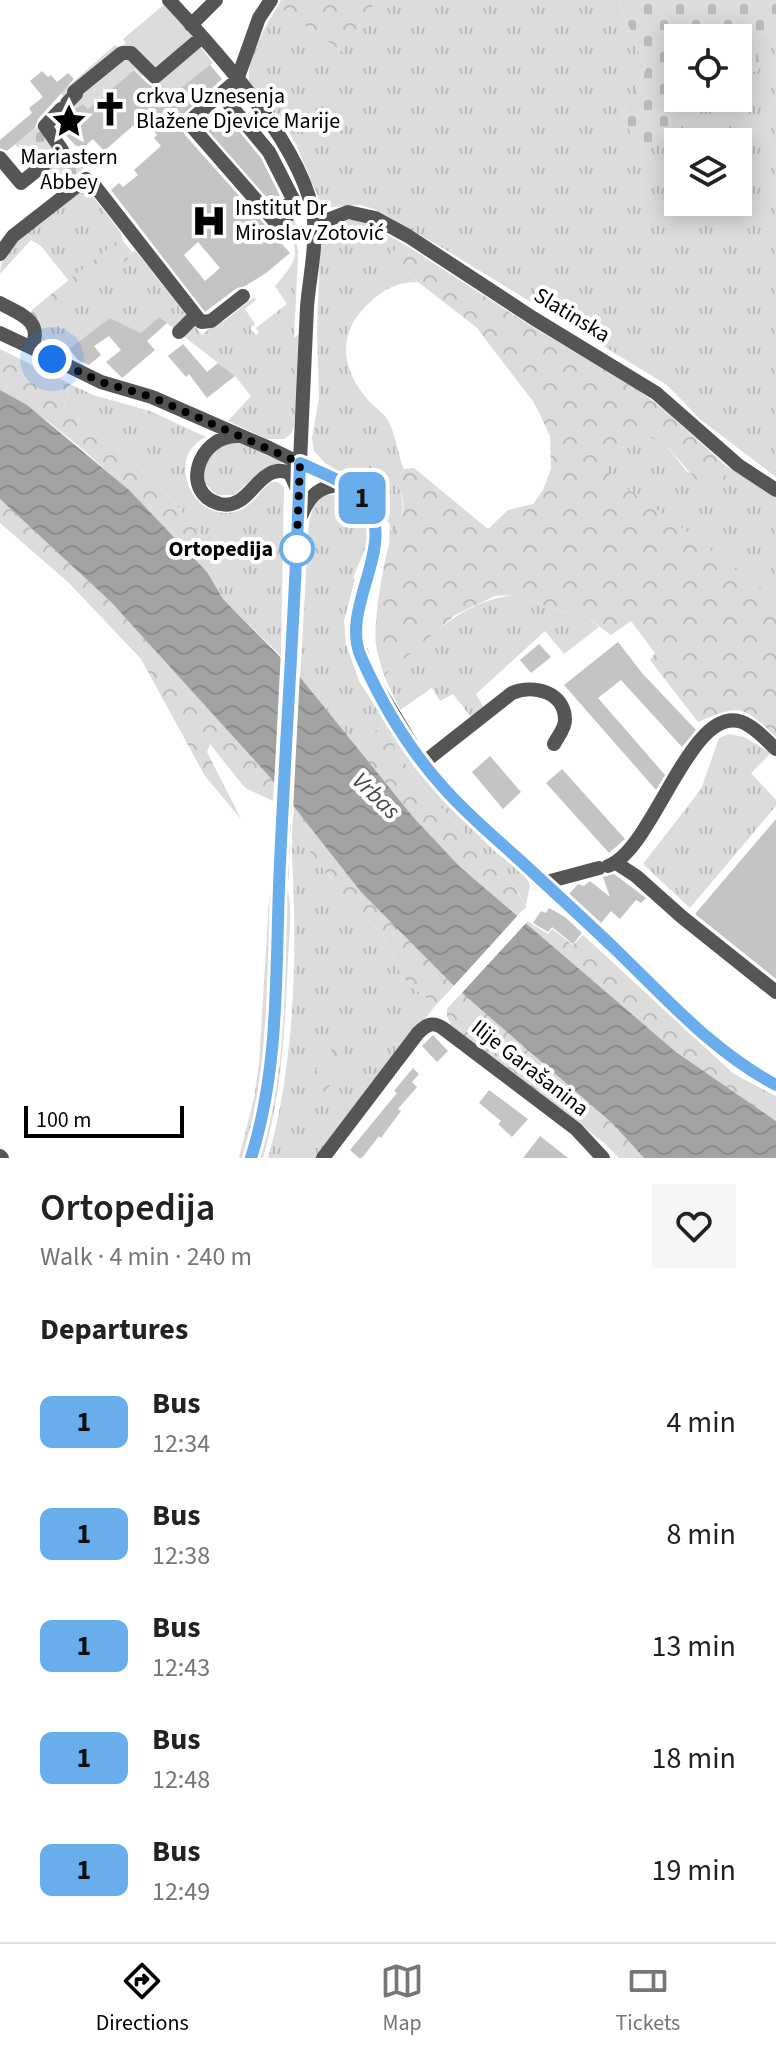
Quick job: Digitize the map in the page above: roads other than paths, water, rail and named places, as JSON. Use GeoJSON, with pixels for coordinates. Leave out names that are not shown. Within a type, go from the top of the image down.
{"type":"FeatureCollection","features":[{"type":"Feature","properties":{"kind":"street"},"geometry":{"type":"LineString","coordinates":[[169,0],[282,139],[304,184],[314,220],[279,866],[275,1013],[267,1086],[251,1158]]}},
{"type":"Feature","properties":{"kind":"street"},"geometry":{"type":"LineString","coordinates":[[191,25],[213,1]]}},
{"type":"Feature","properties":{"kind":"street"},"geometry":{"type":"LineString","coordinates":[[266,3],[237,80],[221,94],[269,152],[293,199],[287,206],[287,214]]}},
{"type":"Feature","properties":{"kind":"street"},"geometry":{"type":"LineString","coordinates":[[0,158],[21,183],[62,150],[45,126],[76,94],[74,92],[122,53],[131,53],[155,77],[201,38]]}},
{"type":"Feature","properties":{"kind":"street","name":"Slatinska"},"geometry":{"type":"LineString","coordinates":[[221,94],[193,118],[193,128],[277,224],[287,214],[314,220],[330,219],[348,212],[359,213],[408,236],[533,318],[656,393],[738,465],[776,490]]}},
{"type":"Feature","properties":{"kind":"street"},"geometry":{"type":"LineString","coordinates":[[0,254],[13,236],[86,179],[94,185],[201,322],[211,321],[243,296]]}},
{"type":"Feature","properties":{"kind":"street"},"geometry":{"type":"LineString","coordinates":[[315,237],[321,226],[330,219]]}},
{"type":"Feature","properties":{"kind":"street"},"geometry":{"type":"LineString","coordinates":[[0,303],[27,318],[35,328],[37,335],[32,348]]}},
{"type":"Feature","properties":{"kind":"street"},"geometry":{"type":"LineString","coordinates":[[179,332],[195,316]]}},
{"type":"Feature","properties":{"kind":"street"},"geometry":{"type":"LineString","coordinates":[[0,333],[101,382],[152,397],[349,487],[367,505],[375,526],[374,548],[357,614],[355,635],[359,652],[423,763],[469,816],[683,1018],[732,1059],[776,1085]]}},
{"type":"Feature","properties":{"kind":"street"},"geometry":{"type":"LineString","coordinates":[[238,436],[218,440],[202,455],[198,466],[199,480],[207,496],[217,503],[242,501],[267,474],[281,470],[290,473],[293,478],[299,503]]}},
{"type":"Feature","properties":{"kind":"street"},"geometry":{"type":"LineString","coordinates":[[298,534],[305,506],[315,492],[331,486],[349,487]]}},
{"type":"Feature","properties":{"kind":"street"},"geometry":{"type":"LineString","coordinates":[[423,763],[512,693],[524,688],[535,688],[552,695],[562,706],[564,726],[554,744]]}},
{"type":"Feature","properties":{"kind":"street"},"geometry":{"type":"LineString","coordinates":[[543,883],[608,865],[643,832],[706,732],[728,721],[740,721],[776,749]]}},
{"type":"Feature","properties":{"kind":"street"},"geometry":{"type":"LineString","coordinates":[[608,865],[636,876],[776,992]]}},
{"type":"Feature","properties":{"kind":"street","name":"Ilije Garašanina"},"geometry":{"type":"LineString","coordinates":[[323,1158],[425,1026],[433,1024],[441,1026],[576,1129],[603,1158]]}},
{"type":"Feature","properties":{"kind":"water","name":"Vrbas"},"geometry":{"type":"Polygon","coordinates":[[[0,390],[27,405],[129,490],[207,572],[223,599],[300,677],[414,818],[460,867],[676,1052],[776,1121],[776,1158],[644,1158],[612,1123],[454,986],[361,892],[277,785],[111,602],[0,499],[0,390]]]}},
{"type":"Feature","properties":{"kind":"place","name":"crkva Uznesenja Blažene Djevice Marije"},"geometry":{"type":"Point","coordinates":[110,109]}},
{"type":"Feature","properties":{"kind":"place","name":"Mariastern Abbey"},"geometry":{"type":"Point","coordinates":[69,121]}},
{"type":"Feature","properties":{"kind":"place","name":"Institut Dr Miroslav Zotović"},"geometry":{"type":"Point","coordinates":[209,221]}},
{"type":"Feature","properties":{"kind":"place","name":"Ortopedija"},"geometry":{"type":"Point","coordinates":[297,549]}}]}
